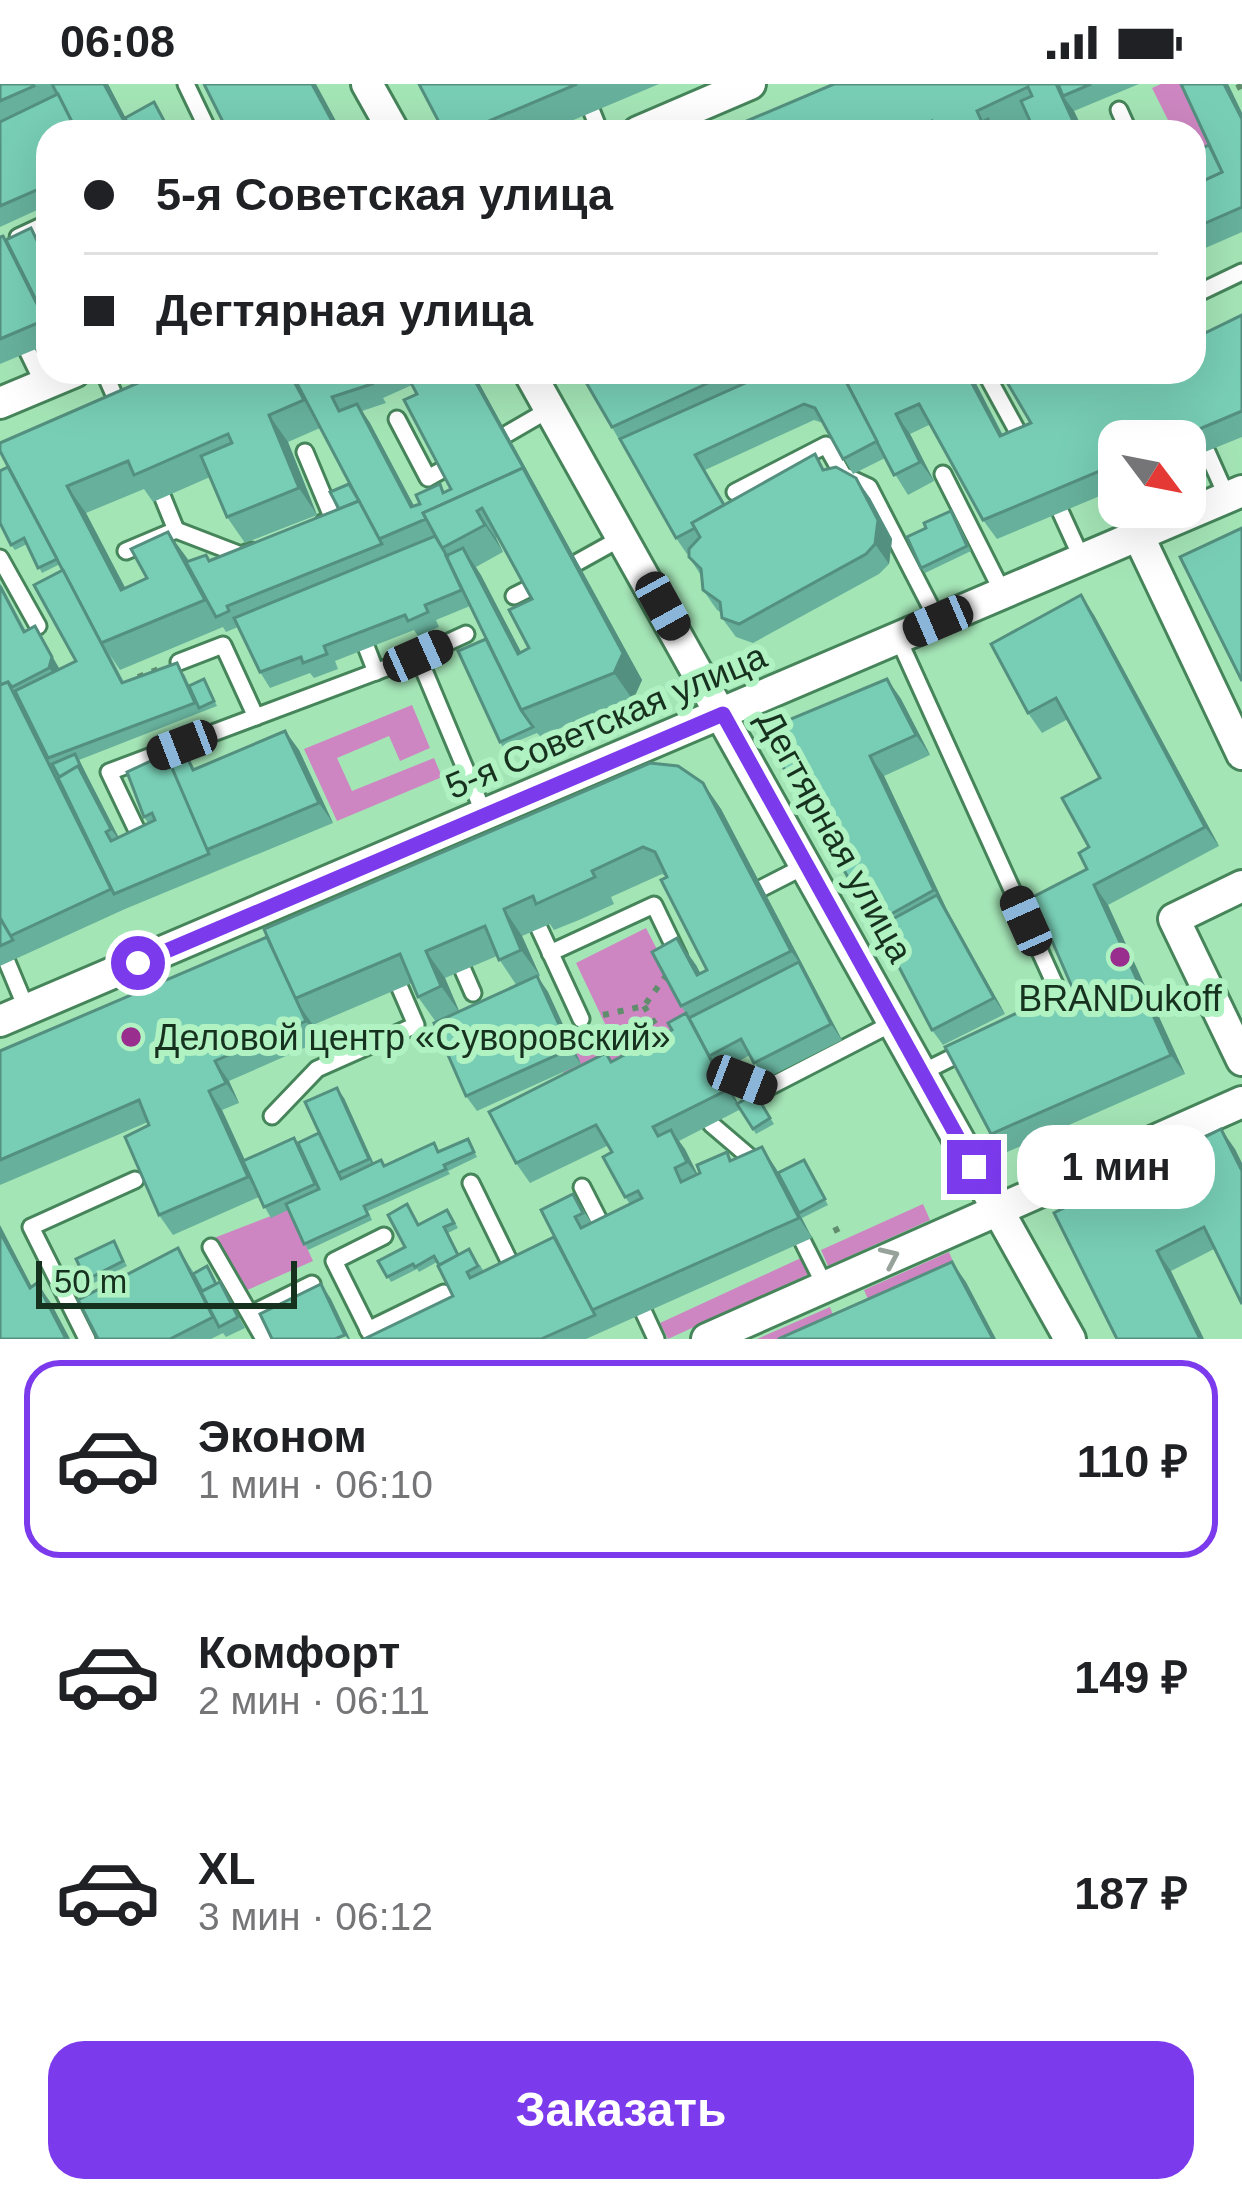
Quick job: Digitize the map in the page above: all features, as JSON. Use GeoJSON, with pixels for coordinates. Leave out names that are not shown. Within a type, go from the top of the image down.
{"type":"FeatureCollection","features":[{"type":"Feature","properties":{"kind":"street"},"geometry":{"type":"LineString","coordinates":[[367,84],[387,120]]}},
{"type":"Feature","properties":{"kind":"street"},"geometry":{"type":"LineString","coordinates":[[661,120],[717,90],[750,84]]}},
{"type":"Feature","properties":{"kind":"street","name":"Дегтярная улица"},"geometry":{"type":"LineString","coordinates":[[536,384],[1070,1339]]}},
{"type":"Feature","properties":{"kind":"street"},"geometry":{"type":"LineString","coordinates":[[0,404],[44,385]]}},
{"type":"Feature","properties":{"kind":"street","name":"5-я Советская улица"},"geometry":{"type":"LineString","coordinates":[[14,1016],[354,882],[723,714],[1234,494]]}},
{"type":"Feature","properties":{"kind":"street"},"geometry":{"type":"LineString","coordinates":[[1138,535],[1230,707],[1242,754]]}},
{"type":"Feature","properties":{"kind":"street"},"geometry":{"type":"LineString","coordinates":[[1242,886],[1174,919],[1242,1060]]}},
{"type":"Feature","properties":{"kind":"street"},"geometry":{"type":"LineString","coordinates":[[707,1339],[1242,1102]]}},
{"type":"Feature","properties":{"kind":"lane"},"geometry":{"type":"LineString","coordinates":[[185,84],[203,120]]}},
{"type":"Feature","properties":{"kind":"lane"},"geometry":{"type":"LineString","coordinates":[[1119,110],[1124,120]]}},
{"type":"Feature","properties":{"kind":"lane"},"geometry":{"type":"LineString","coordinates":[[592,112],[596,120]]}},
{"type":"Feature","properties":{"kind":"lane"},"geometry":{"type":"LineString","coordinates":[[10,240],[36,232]]}},
{"type":"Feature","properties":{"kind":"lane"},"geometry":{"type":"LineString","coordinates":[[1206,289],[1242,272]]}},
{"type":"Feature","properties":{"kind":"lane"},"geometry":{"type":"LineString","coordinates":[[28,352],[36,368]]}},
{"type":"Feature","properties":{"kind":"lane"},"geometry":{"type":"LineString","coordinates":[[109,384],[125,422]]}},
{"type":"Feature","properties":{"kind":"lane"},"geometry":{"type":"LineString","coordinates":[[992,384],[1028,449]]}},
{"type":"Feature","properties":{"kind":"lane"},"geometry":{"type":"LineString","coordinates":[[507,434],[550,409]]}},
{"type":"Feature","properties":{"kind":"lane"},"geometry":{"type":"LineString","coordinates":[[397,419],[428,478],[444,469]]}},
{"type":"Feature","properties":{"kind":"lane"},"geometry":{"type":"LineString","coordinates":[[735,492],[826,445],[843,475],[868,487],[938,621]]}},
{"type":"Feature","properties":{"kind":"lane"},"geometry":{"type":"LineString","coordinates":[[305,452],[333,519],[314,526]]}},
{"type":"Feature","properties":{"kind":"lane"},"geometry":{"type":"LineString","coordinates":[[1207,452],[1234,494]]}},
{"type":"Feature","properties":{"kind":"lane"},"geometry":{"type":"LineString","coordinates":[[944,473],[1003,593]]}},
{"type":"Feature","properties":{"kind":"lane"},"geometry":{"type":"LineString","coordinates":[[163,498],[176,530]]}},
{"type":"Feature","properties":{"kind":"lane"},"geometry":{"type":"LineString","coordinates":[[1061,513],[1082,559]]}},
{"type":"Feature","properties":{"kind":"lane"},"geometry":{"type":"LineString","coordinates":[[126,551],[176,530],[241,555],[260,548]]}},
{"type":"Feature","properties":{"kind":"lane"},"geometry":{"type":"LineString","coordinates":[[578,562],[623,537]]}},
{"type":"Feature","properties":{"kind":"lane"},"geometry":{"type":"LineString","coordinates":[[0,558],[38,626]]}},
{"type":"Feature","properties":{"kind":"lane"},"geometry":{"type":"LineString","coordinates":[[514,596],[530,588]]}},
{"type":"Feature","properties":{"kind":"lane"},"geometry":{"type":"LineString","coordinates":[[141,839],[109,772],[466,634]]}},
{"type":"Feature","properties":{"kind":"lane"},"geometry":{"type":"LineString","coordinates":[[898,638],[1062,1000],[1042,1011]]}},
{"type":"Feature","properties":{"kind":"lane"},"geometry":{"type":"LineString","coordinates":[[179,662],[223,645],[256,717]]}},
{"type":"Feature","properties":{"kind":"lane"},"geometry":{"type":"LineString","coordinates":[[367,649],[376,672]]}},
{"type":"Feature","properties":{"kind":"lane"},"geometry":{"type":"LineString","coordinates":[[418,656],[490,821]]}},
{"type":"Feature","properties":{"kind":"lane"},"geometry":{"type":"LineString","coordinates":[[762,887],[805,866]]}},
{"type":"Feature","properties":{"kind":"lane"},"geometry":{"type":"LineString","coordinates":[[550,953],[654,905],[680,958]]}},
{"type":"Feature","properties":{"kind":"lane"},"geometry":{"type":"LineString","coordinates":[[669,937],[690,926]]}},
{"type":"Feature","properties":{"kind":"lane"},"geometry":{"type":"LineString","coordinates":[[538,928],[581,1019]]}},
{"type":"Feature","properties":{"kind":"lane"},"geometry":{"type":"LineString","coordinates":[[8,962],[14,1016]]}},
{"type":"Feature","properties":{"kind":"lane"},"geometry":{"type":"LineString","coordinates":[[463,970],[473,993]]}},
{"type":"Feature","properties":{"kind":"lane"},"geometry":{"type":"LineString","coordinates":[[272,1116],[315,1063],[416,1025],[400,988]]}},
{"type":"Feature","properties":{"kind":"lane"},"geometry":{"type":"LineString","coordinates":[[742,1080],[766,1089],[893,1023]]}},
{"type":"Feature","properties":{"kind":"lane"},"geometry":{"type":"LineString","coordinates":[[921,1073],[981,1042]]}},
{"type":"Feature","properties":{"kind":"lane"},"geometry":{"type":"LineString","coordinates":[[711,1124],[765,1170]]}},
{"type":"Feature","properties":{"kind":"lane"},"geometry":{"type":"LineString","coordinates":[[87,1339],[31,1227],[135,1180]]}},
{"type":"Feature","properties":{"kind":"lane"},"geometry":{"type":"LineString","coordinates":[[472,1183],[517,1276]]}},
{"type":"Feature","properties":{"kind":"lane"},"geometry":{"type":"LineString","coordinates":[[582,1186],[609,1241]]}},
{"type":"Feature","properties":{"kind":"lane"},"geometry":{"type":"LineString","coordinates":[[384,1236],[334,1261],[371,1335],[444,1293]]}},
{"type":"Feature","properties":{"kind":"lane"},"geometry":{"type":"LineString","coordinates":[[803,1242],[825,1286]]}},
{"type":"Feature","properties":{"kind":"lane"},"geometry":{"type":"LineString","coordinates":[[211,1247],[264,1339]]}},
{"type":"Feature","properties":{"kind":"lane"},"geometry":{"type":"LineString","coordinates":[[251,1314],[312,1284]]}},
{"type":"Feature","properties":{"kind":"lane"},"geometry":{"type":"LineString","coordinates":[[644,1313],[656,1339]]}},
{"type":"Feature","properties":{"kind":"path"},"geometry":{"type":"LineString","coordinates":[[581,1019],[644,1006],[680,958]]}},
{"type":"Feature","properties":{"kind":"path"},"geometry":{"type":"LineString","coordinates":[[644,1006],[672,1051]]}},
{"type":"Feature","properties":{"kind":"shaded area"},"geometry":{"type":"Polygon","coordinates":[[[1183,84],[1201,120],[1168,120],[1152,88],[1183,84]]]}},
{"type":"Feature","properties":{"kind":"shaded area"},"geometry":{"type":"Polygon","coordinates":[[[1206,131],[1218,155],[1206,160],[1206,131]]]}},
{"type":"Feature","properties":{"kind":"shaded area"},"geometry":{"type":"Polygon","coordinates":[[[412,705],[430,748],[400,761],[389,736],[337,758],[352,791],[434,758],[442,777],[337,821],[304,749],[412,705]]]}},
{"type":"Feature","properties":{"kind":"shaded area"},"geometry":{"type":"Polygon","coordinates":[[[646,928],[700,1033],[574,1096],[563,1072],[580,1064],[571,1043],[606,1026],[576,963],[646,928]]]}},
{"type":"Feature","properties":{"kind":"shaded area"},"geometry":{"type":"Polygon","coordinates":[[[923,1204],[930,1220],[828,1266],[821,1250],[923,1204]]]}},
{"type":"Feature","properties":{"kind":"shaded area"},"geometry":{"type":"Polygon","coordinates":[[[289,1209],[313,1261],[245,1291],[214,1238],[289,1209]]]}},
{"type":"Feature","properties":{"kind":"shaded area"},"geometry":{"type":"Polygon","coordinates":[[[949,1252],[956,1269],[871,1306],[864,1290],[949,1252]]]}},
{"type":"Feature","properties":{"kind":"shaded area"},"geometry":{"type":"Polygon","coordinates":[[[801,1258],[809,1274],[668,1339],[660,1323],[801,1258]]]}},
{"type":"Feature","properties":{"kind":"shaded area"},"geometry":{"type":"Polygon","coordinates":[[[830,1307],[836,1323],[799,1339],[757,1339],[830,1307]]]}},
{"type":"Feature","properties":{"kind":"building"},"geometry":{"type":"Polygon","coordinates":[[[0,84],[33,84],[34,86],[0,101],[0,84]]]}},
{"type":"Feature","properties":{"kind":"building"},"geometry":{"type":"Polygon","coordinates":[[[52,84],[104,84],[124,120],[71,120],[52,84]]]}},
{"type":"Feature","properties":{"kind":"building"},"geometry":{"type":"Polygon","coordinates":[[[204,84],[312,84],[332,120],[222,120],[204,84]]]}},
{"type":"Feature","properties":{"kind":"building"},"geometry":{"type":"Polygon","coordinates":[[[419,84],[577,84],[492,120],[438,120],[419,84]]]}},
{"type":"Feature","properties":{"kind":"building"},"geometry":{"type":"Polygon","coordinates":[[[834,84],[1056,84],[1072,120],[1030,120],[1021,101],[1032,96],[1028,87],[977,111],[981,120],[749,120],[834,84]]]}},
{"type":"Feature","properties":{"kind":"building"},"geometry":{"type":"Polygon","coordinates":[[[1058,84],[1091,84],[1063,96],[1058,84]]]}},
{"type":"Feature","properties":{"kind":"building"},"geometry":{"type":"Polygon","coordinates":[[[1181,84],[1224,84],[1242,119],[1242,207],[1206,223],[1206,179],[1222,172],[1206,138],[1206,120],[1198,120],[1181,84]]]}},
{"type":"Feature","properties":{"kind":"building"},"geometry":{"type":"Polygon","coordinates":[[[58,94],[71,120],[36,120],[36,190],[0,206],[0,122],[58,94]]]}},
{"type":"Feature","properties":{"kind":"building"},"geometry":{"type":"Polygon","coordinates":[[[154,102],[164,120],[126,120],[154,102]]]}},
{"type":"Feature","properties":{"kind":"building"},"geometry":{"type":"Polygon","coordinates":[[[1206,146],[1222,172],[1206,179],[1206,146]]]}},
{"type":"Feature","properties":{"kind":"building"},"geometry":{"type":"Polygon","coordinates":[[[31,228],[36,238],[36,300],[6,240],[31,228]]]}},
{"type":"Feature","properties":{"kind":"building"},"geometry":{"type":"Polygon","coordinates":[[[0,237],[36,302],[36,324],[0,339],[0,237]]]}},
{"type":"Feature","properties":{"kind":"building"},"geometry":{"type":"Polygon","coordinates":[[[1242,315],[1242,411],[1206,426],[1206,420],[1098,420],[1098,472],[983,520],[919,404],[896,414],[920,462],[894,475],[847,384],[972,384],[1000,436],[1031,423],[1008,384],[1206,384],[1206,333],[1242,315]]]}},
{"type":"Feature","properties":{"kind":"building"},"geometry":{"type":"Polygon","coordinates":[[[135,384],[295,384],[304,400],[269,415],[299,488],[227,517],[201,456],[232,443],[228,434],[134,475],[128,461],[67,486],[121,590],[147,578],[131,549],[168,532],[205,600],[101,643],[0,451],[0,443],[135,384]]]}},
{"type":"Feature","properties":{"kind":"building"},"geometry":{"type":"Polygon","coordinates":[[[297,384],[372,384],[332,397],[339,411],[357,404],[411,507],[420,504],[416,495],[440,484],[443,493],[451,489],[404,400],[417,394],[412,384],[477,384],[528,476],[523,468],[423,513],[426,519],[379,539],[297,384]]]}},
{"type":"Feature","properties":{"kind":"building"},"geometry":{"type":"Polygon","coordinates":[[[587,384],[706,384],[612,427],[587,384]]]}},
{"type":"Feature","properties":{"kind":"building"},"geometry":{"type":"Polygon","coordinates":[[[743,384],[847,384],[877,441],[843,459],[815,408],[804,404],[695,455],[724,505],[676,538],[620,439],[743,384]]]}},
{"type":"Feature","properties":{"kind":"building"},"geometry":{"type":"Polygon","coordinates":[[[815,454],[823,470],[836,467],[856,478],[878,520],[875,544],[866,554],[739,624],[722,618],[720,602],[703,590],[701,569],[689,557],[689,549],[700,537],[692,523],[815,454]]]}},
{"type":"Feature","properties":{"kind":"building"},"geometry":{"type":"Polygon","coordinates":[[[8,467],[57,559],[38,568],[24,538],[11,545],[0,523],[0,471],[8,467]]]}},
{"type":"Feature","properties":{"kind":"building"},"geometry":{"type":"Polygon","coordinates":[[[523,468],[623,653],[614,673],[521,710],[446,556],[463,548],[518,654],[529,648],[509,610],[532,599],[482,508],[477,511],[485,525],[442,548],[423,513],[523,468]]]}},
{"type":"Feature","properties":{"kind":"building"},"geometry":{"type":"Polygon","coordinates":[[[349,484],[359,501],[339,509],[330,492],[349,484]]]}},
{"type":"Feature","properties":{"kind":"building"},"geometry":{"type":"Polygon","coordinates":[[[359,501],[382,544],[227,606],[229,611],[216,617],[186,562],[206,555],[209,561],[359,501]]]}},
{"type":"Feature","properties":{"kind":"building"},"geometry":{"type":"Polygon","coordinates":[[[951,511],[967,546],[921,568],[907,537],[951,511]]]}},
{"type":"Feature","properties":{"kind":"building"},"geometry":{"type":"Polygon","coordinates":[[[1242,528],[1242,681],[1180,557],[1242,528]]]}},
{"type":"Feature","properties":{"kind":"building"},"geometry":{"type":"Polygon","coordinates":[[[435,536],[462,590],[425,605],[428,612],[408,621],[405,615],[324,646],[327,654],[303,663],[301,657],[260,672],[234,618],[435,536]]]}},
{"type":"Feature","properties":{"kind":"building"},"geometry":{"type":"Polygon","coordinates":[[[63,570],[122,683],[177,663],[195,703],[48,758],[15,691],[76,661],[34,585],[63,570]]]}},
{"type":"Feature","properties":{"kind":"building"},"geometry":{"type":"Polygon","coordinates":[[[0,586],[24,632],[35,626],[52,657],[49,668],[12,687],[8,682],[0,685],[0,586]]]}},
{"type":"Feature","properties":{"kind":"building"},"geometry":{"type":"Polygon","coordinates":[[[1081,595],[1205,827],[1094,885],[1171,1055],[991,1134],[945,1047],[1072,987],[1033,897],[1087,869],[1079,853],[1089,847],[1062,798],[1100,778],[1056,698],[1028,713],[991,644],[1081,595]]]}},
{"type":"Feature","properties":{"kind":"building"},"geometry":{"type":"Polygon","coordinates":[[[486,639],[533,727],[500,742],[458,651],[486,639]]]}},
{"type":"Feature","properties":{"kind":"building"},"geometry":{"type":"Polygon","coordinates":[[[204,679],[214,701],[199,708],[189,686],[204,679]]]}},
{"type":"Feature","properties":{"kind":"building"},"geometry":{"type":"Polygon","coordinates":[[[887,679],[916,735],[870,756],[934,890],[875,923],[762,731],[887,679]]]}},
{"type":"Feature","properties":{"kind":"building"},"geometry":{"type":"Polygon","coordinates":[[[8,682],[111,889],[10,936],[0,918],[0,685],[8,682]]]}},
{"type":"Feature","properties":{"kind":"building"},"geometry":{"type":"Polygon","coordinates":[[[285,731],[319,803],[206,850],[171,767],[188,759],[193,770],[285,731]]]}},
{"type":"Feature","properties":{"kind":"building"},"geometry":{"type":"Polygon","coordinates":[[[75,754],[85,776],[78,766],[59,777],[52,764],[75,754]]]}},
{"type":"Feature","properties":{"kind":"building"},"geometry":{"type":"Polygon","coordinates":[[[166,754],[209,854],[114,894],[58,778],[78,766],[111,829],[106,832],[111,841],[155,820],[152,813],[144,817],[127,772],[166,754]]]}},
{"type":"Feature","properties":{"kind":"building"},"geometry":{"type":"Polygon","coordinates":[[[650,763],[678,766],[703,783],[791,951],[681,1006],[652,952],[677,938],[697,975],[707,970],[661,880],[667,877],[655,852],[643,847],[592,871],[595,877],[536,904],[533,896],[504,909],[521,950],[499,960],[485,926],[426,951],[441,986],[418,997],[400,954],[294,999],[264,929],[650,763]]]}},
{"type":"Feature","properties":{"kind":"building"},"geometry":{"type":"Polygon","coordinates":[[[937,895],[994,998],[932,1030],[878,927],[937,895]]]}},
{"type":"Feature","properties":{"kind":"building"},"geometry":{"type":"Polygon","coordinates":[[[0,918],[13,940],[0,946],[0,918]]]}},
{"type":"Feature","properties":{"kind":"building"},"geometry":{"type":"Polygon","coordinates":[[[267,937],[306,1021],[215,1061],[226,1083],[209,1091],[248,1177],[159,1215],[125,1137],[149,1125],[139,1100],[0,1160],[0,1051],[267,937]]]}},
{"type":"Feature","properties":{"kind":"building"},"geometry":{"type":"Polygon","coordinates":[[[799,962],[831,1024],[754,1063],[741,1039],[709,1056],[689,1018],[799,962]]]}},
{"type":"Feature","properties":{"kind":"building"},"geometry":{"type":"Polygon","coordinates":[[[537,976],[570,1049],[466,1096],[434,1023],[537,976]]]}},
{"type":"Feature","properties":{"kind":"building"},"geometry":{"type":"Polygon","coordinates":[[[686,1013],[727,1090],[653,1127],[658,1136],[671,1130],[687,1162],[675,1168],[681,1182],[700,1173],[697,1165],[727,1152],[730,1161],[762,1147],[799,1218],[592,1310],[541,1210],[573,1194],[583,1213],[575,1217],[581,1228],[642,1198],[638,1191],[625,1197],[603,1157],[612,1152],[596,1125],[516,1163],[489,1112],[606,1053],[611,1062],[672,1030],[668,1023],[686,1013]]]}},
{"type":"Feature","properties":{"kind":"building"},"geometry":{"type":"Polygon","coordinates":[[[337,1088],[369,1159],[338,1173],[305,1102],[337,1088]]]}},
{"type":"Feature","properties":{"kind":"building"},"geometry":{"type":"Polygon","coordinates":[[[755,1093],[770,1118],[753,1129],[737,1104],[755,1093]]]}},
{"type":"Feature","properties":{"kind":"building"},"geometry":{"type":"Polygon","coordinates":[[[1221,1129],[1242,1171],[1242,1304],[1204,1227],[1157,1251],[1200,1339],[1117,1339],[1054,1213],[1221,1129]]]}},
{"type":"Feature","properties":{"kind":"building"},"geometry":{"type":"Polygon","coordinates":[[[319,1133],[341,1179],[434,1143],[438,1152],[468,1139],[474,1152],[364,1206],[368,1215],[304,1244],[286,1204],[319,1189],[298,1143],[319,1133]]]}},
{"type":"Feature","properties":{"kind":"building"},"geometry":{"type":"Polygon","coordinates":[[[294,1138],[315,1184],[264,1207],[243,1161],[294,1138]]]}},
{"type":"Feature","properties":{"kind":"building"},"geometry":{"type":"Polygon","coordinates":[[[804,1160],[825,1199],[799,1213],[778,1173],[804,1160]]]}},
{"type":"Feature","properties":{"kind":"building"},"geometry":{"type":"Polygon","coordinates":[[[407,1204],[418,1225],[447,1210],[454,1223],[444,1227],[458,1255],[439,1265],[434,1256],[387,1277],[378,1261],[405,1247],[388,1215],[407,1204]]]}},
{"type":"Feature","properties":{"kind":"building"},"geometry":{"type":"Polygon","coordinates":[[[0,1232],[30,1288],[37,1283],[66,1339],[0,1339],[0,1232]]]}},
{"type":"Feature","properties":{"kind":"building"},"geometry":{"type":"Polygon","coordinates":[[[554,1237],[595,1315],[541,1339],[364,1339],[453,1296],[438,1266],[469,1249],[478,1266],[467,1272],[470,1278],[554,1237]]]}},
{"type":"Feature","properties":{"kind":"building"},"geometry":{"type":"Polygon","coordinates":[[[114,1241],[123,1261],[86,1280],[76,1259],[114,1241]]]}},
{"type":"Feature","properties":{"kind":"building"},"geometry":{"type":"Polygon","coordinates":[[[178,1248],[213,1317],[170,1339],[98,1339],[78,1300],[178,1248]]]}},
{"type":"Feature","properties":{"kind":"building"},"geometry":{"type":"Polygon","coordinates":[[[952,1262],[993,1339],[778,1339],[952,1262]]]}},
{"type":"Feature","properties":{"kind":"building"},"geometry":{"type":"Polygon","coordinates":[[[207,1266],[216,1284],[202,1291],[193,1274],[207,1266]]]}},
{"type":"Feature","properties":{"kind":"building"},"geometry":{"type":"Polygon","coordinates":[[[220,1282],[238,1317],[219,1327],[201,1292],[220,1282]]]}},
{"type":"Feature","properties":{"kind":"building"},"geometry":{"type":"Polygon","coordinates":[[[321,1284],[345,1335],[272,1339],[260,1314],[321,1284]]]}},
{"type":"Feature","properties":{"kind":"place","name":"BRANDukoff"},"geometry":{"type":"Point","coordinates":[1120,957]}},
{"type":"Feature","properties":{"kind":"place","name":"Деловой центр «Суворовский»"},"geometry":{"type":"Point","coordinates":[131,1037]}},
{"type":"Feature","properties":{"kind":"route"},"geometry":{"type":"LineString","coordinates":[[138,963],[723,714],[974,1167]]}}]}
